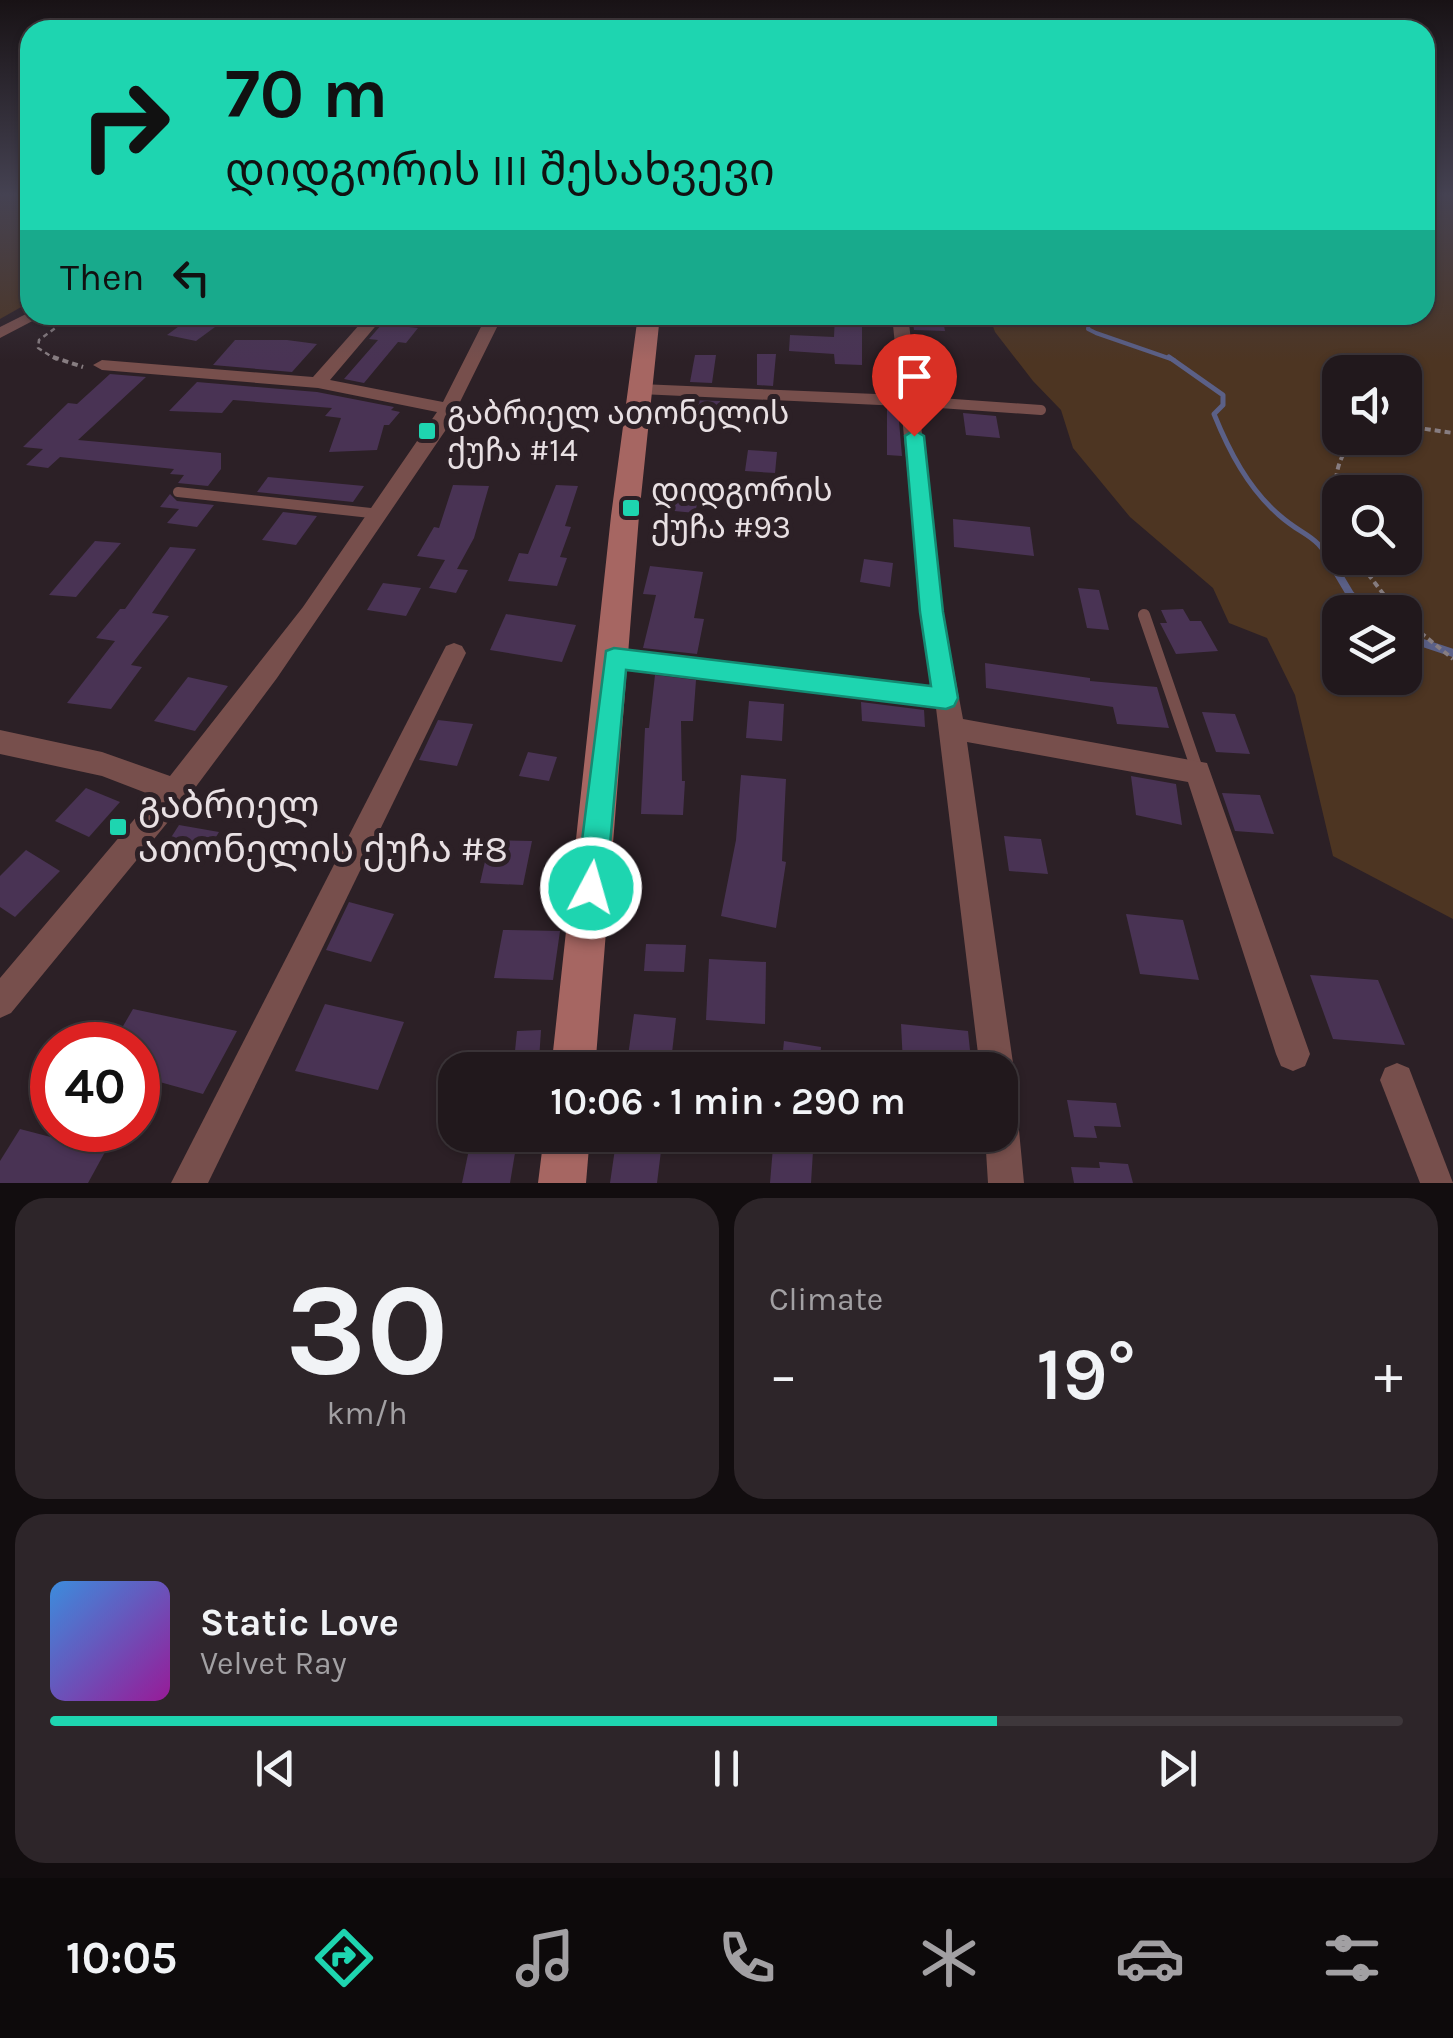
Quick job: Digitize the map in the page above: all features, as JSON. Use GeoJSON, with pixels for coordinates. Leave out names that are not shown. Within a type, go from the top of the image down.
{"type":"FeatureCollection","features":[{"type":"Feature","properties":{"kind":"street"},"geometry":{"type":"LineString","coordinates":[[318,383],[368,325]]}},
{"type":"Feature","properties":{"kind":"street"},"geometry":{"type":"LineString","coordinates":[[0,1002],[245,704],[451,409],[490,325]]}},
{"type":"Feature","properties":{"kind":"street"},"geometry":{"type":"LineString","coordinates":[[575,1052],[648,325]]}},
{"type":"Feature","properties":{"kind":"street"},"geometry":{"type":"LineString","coordinates":[[901,325],[932,612],[952,728],[995,1052]]}},
{"type":"Feature","properties":{"kind":"street"},"geometry":{"type":"LineString","coordinates":[[102,365],[318,383],[451,409]]}},
{"type":"Feature","properties":{"kind":"street"},"geometry":{"type":"LineString","coordinates":[[640,388],[911,401]]}},
{"type":"Feature","properties":{"kind":"street"},"geometry":{"type":"LineString","coordinates":[[189,1183],[454,653]]}},
{"type":"Feature","properties":{"kind":"street"},"geometry":{"type":"LineString","coordinates":[[614,658],[946,698]]}},
{"type":"Feature","properties":{"kind":"street"},"geometry":{"type":"LineString","coordinates":[[952,728],[1198,772],[1293,1054]]}},
{"type":"Feature","properties":{"kind":"street"},"geometry":{"type":"LineString","coordinates":[[0,742],[102,764],[176,791]]}},
{"type":"Feature","properties":{"kind":"street"},"geometry":{"type":"LineString","coordinates":[[1397,1080],[1438,1183]]}},
{"type":"Feature","properties":{"kind":"street"},"geometry":{"type":"LineString","coordinates":[[562,1183],[565,1152]]}},
{"type":"Feature","properties":{"kind":"street"},"geometry":{"type":"LineString","coordinates":[[1003,1152],[1006,1183]]}},
{"type":"Feature","properties":{"kind":"lane"},"geometry":{"type":"LineString","coordinates":[[911,401],[1041,410]]}},
{"type":"Feature","properties":{"kind":"lane"},"geometry":{"type":"LineString","coordinates":[[178,492],[380,514]]}},
{"type":"Feature","properties":{"kind":"lane"},"geometry":{"type":"LineString","coordinates":[[1144,615],[1198,772]]}},
{"type":"Feature","properties":{"kind":"path"},"geometry":{"type":"LineString","coordinates":[[60,325],[39,340],[38,348],[60,362],[90,368],[102,365]]}},
{"type":"Feature","properties":{"kind":"path"},"geometry":{"type":"LineString","coordinates":[[1422,428],[1453,432]]}},
{"type":"Feature","properties":{"kind":"path"},"geometry":{"type":"LineString","coordinates":[[1369,575],[1385,595]]}},
{"type":"Feature","properties":{"kind":"path"},"geometry":{"type":"LineString","coordinates":[[1422,634],[1453,659]]}},
{"type":"Feature","properties":{"kind":"shaded area"},"geometry":{"type":"Polygon","coordinates":[[[0,250],[20,250],[20,308],[0,319],[0,250]]]}},
{"type":"Feature","properties":{"kind":"shaded area"},"geometry":{"type":"Polygon","coordinates":[[[1435,250],[1453,250],[1453,919],[1333,856],[1295,695],[1267,638],[1229,623],[1213,588],[1130,517],[1073,448],[1061,410],[1033,381],[993,325],[1435,325],[1435,250]]]}},
{"type":"Feature","properties":{"kind":"building"},"geometry":{"type":"Polygon","coordinates":[[[181,325],[215,327],[196,341],[167,335],[181,325]]]}},
{"type":"Feature","properties":{"kind":"building"},"geometry":{"type":"Polygon","coordinates":[[[381,325],[418,328],[406,343],[398,342],[364,383],[344,379],[378,340],[369,339],[381,325]]]}},
{"type":"Feature","properties":{"kind":"building"},"geometry":{"type":"Polygon","coordinates":[[[835,325],[862,325],[862,365],[835,364],[834,354],[789,351],[790,335],[834,337],[835,325]]]}},
{"type":"Feature","properties":{"kind":"building"},"geometry":{"type":"Polygon","coordinates":[[[913,325],[944,325],[945,331],[914,330],[913,325]]]}},
{"type":"Feature","properties":{"kind":"building"},"geometry":{"type":"Polygon","coordinates":[[[235,340],[317,344],[292,372],[213,365],[235,340]]]}},
{"type":"Feature","properties":{"kind":"building"},"geometry":{"type":"Polygon","coordinates":[[[757,354],[776,354],[773,386],[757,385],[757,354]]]}},
{"type":"Feature","properties":{"kind":"building"},"geometry":{"type":"Polygon","coordinates":[[[695,355],[716,355],[712,383],[690,382],[695,355]]]}},
{"type":"Feature","properties":{"kind":"building"},"geometry":{"type":"Polygon","coordinates":[[[110,374],[146,377],[78,440],[221,453],[221,469],[208,486],[178,483],[184,475],[170,474],[174,469],[60,457],[48,468],[26,465],[43,449],[23,447],[68,403],[77,404],[110,374]]]}},
{"type":"Feature","properties":{"kind":"building"},"geometry":{"type":"Polygon","coordinates":[[[197,382],[317,392],[394,407],[391,410],[400,412],[389,425],[384,425],[377,450],[329,452],[341,418],[325,416],[332,408],[233,400],[222,413],[169,411],[197,382]]]}},
{"type":"Feature","properties":{"kind":"building"},"geometry":{"type":"Polygon","coordinates":[[[687,400],[720,401],[718,414],[684,413],[687,400]]]}},
{"type":"Feature","properties":{"kind":"building"},"geometry":{"type":"Polygon","coordinates":[[[756,403],[783,404],[782,421],[755,420],[756,403]]]}},
{"type":"Feature","properties":{"kind":"building"},"geometry":{"type":"Polygon","coordinates":[[[887,409],[898,410],[902,456],[887,455],[887,409]]]}},
{"type":"Feature","properties":{"kind":"building"},"geometry":{"type":"Polygon","coordinates":[[[963,413],[996,416],[1000,438],[966,435],[963,413]]]}},
{"type":"Feature","properties":{"kind":"building"},"geometry":{"type":"Polygon","coordinates":[[[748,450],[777,452],[775,473],[745,471],[748,450]]]}},
{"type":"Feature","properties":{"kind":"building"},"geometry":{"type":"Polygon","coordinates":[[[268,477],[364,486],[353,502],[257,492],[268,477]]]}},
{"type":"Feature","properties":{"kind":"building"},"geometry":{"type":"Polygon","coordinates":[[[661,482],[701,486],[695,513],[654,509],[661,482]]]}},
{"type":"Feature","properties":{"kind":"building"},"geometry":{"type":"Polygon","coordinates":[[[453,485],[489,486],[474,538],[457,569],[468,570],[456,593],[429,588],[445,560],[417,556],[434,527],[439,528],[453,485]]]}},
{"type":"Feature","properties":{"kind":"building"},"geometry":{"type":"Polygon","coordinates":[[[556,485],[578,486],[565,526],[571,527],[560,557],[567,558],[557,586],[508,581],[519,553],[528,554],[556,485]]]}},
{"type":"Feature","properties":{"kind":"building"},"geometry":{"type":"Polygon","coordinates":[[[170,494],[177,501],[214,505],[197,527],[167,523],[179,509],[160,507],[170,494]]]}},
{"type":"Feature","properties":{"kind":"building"},"geometry":{"type":"Polygon","coordinates":[[[283,512],[317,516],[296,545],[262,540],[283,512]]]}},
{"type":"Feature","properties":{"kind":"building"},"geometry":{"type":"Polygon","coordinates":[[[953,519],[1030,527],[1034,556],[954,547],[953,519]]]}},
{"type":"Feature","properties":{"kind":"building"},"geometry":{"type":"Polygon","coordinates":[[[95,541],[121,543],[76,597],[49,595],[95,541]]]}},
{"type":"Feature","properties":{"kind":"building"},"geometry":{"type":"Polygon","coordinates":[[[170,547],[196,549],[152,613],[169,616],[131,665],[142,667],[111,709],[67,703],[115,641],[96,638],[120,609],[125,609],[170,547]]]}},
{"type":"Feature","properties":{"kind":"building"},"geometry":{"type":"Polygon","coordinates":[[[864,559],[893,563],[890,587],[860,582],[864,559]]]}},
{"type":"Feature","properties":{"kind":"building"},"geometry":{"type":"Polygon","coordinates":[[[650,566],[703,572],[694,618],[704,619],[697,654],[643,648],[656,595],[643,594],[650,566]]]}},
{"type":"Feature","properties":{"kind":"building"},"geometry":{"type":"Polygon","coordinates":[[[383,583],[421,588],[406,616],[367,610],[383,583]]]}},
{"type":"Feature","properties":{"kind":"building"},"geometry":{"type":"Polygon","coordinates":[[[1078,588],[1099,590],[1109,630],[1087,628],[1078,588]]]}},
{"type":"Feature","properties":{"kind":"building"},"geometry":{"type":"Polygon","coordinates":[[[1183,609],[1190,621],[1201,621],[1218,651],[1176,654],[1160,623],[1167,623],[1161,610],[1183,609]]]}},
{"type":"Feature","properties":{"kind":"building"},"geometry":{"type":"Polygon","coordinates":[[[506,614],[576,625],[562,662],[490,650],[506,614]]]}},
{"type":"Feature","properties":{"kind":"building"},"geometry":{"type":"Polygon","coordinates":[[[985,663],[1090,681],[1157,687],[1169,728],[1117,724],[1113,707],[986,688],[985,663]]]}},
{"type":"Feature","properties":{"kind":"building"},"geometry":{"type":"Polygon","coordinates":[[[655,675],[696,680],[693,721],[681,721],[683,815],[641,814],[645,728],[649,728],[655,675]]]}},
{"type":"Feature","properties":{"kind":"building"},"geometry":{"type":"Polygon","coordinates":[[[188,677],[228,686],[195,731],[154,721],[188,677]]]}},
{"type":"Feature","properties":{"kind":"building"},"geometry":{"type":"Polygon","coordinates":[[[749,701],[784,704],[782,741],[746,738],[749,701]]]}},
{"type":"Feature","properties":{"kind":"building"},"geometry":{"type":"Polygon","coordinates":[[[861,702],[924,710],[925,727],[862,721],[861,702]]]}},
{"type":"Feature","properties":{"kind":"building"},"geometry":{"type":"Polygon","coordinates":[[[1202,712],[1235,714],[1250,754],[1216,752],[1202,712]]]}},
{"type":"Feature","properties":{"kind":"building"},"geometry":{"type":"Polygon","coordinates":[[[438,720],[473,724],[457,766],[419,760],[438,720]]]}},
{"type":"Feature","properties":{"kind":"building"},"geometry":{"type":"Polygon","coordinates":[[[528,752],[557,757],[549,781],[519,776],[528,752]]]}},
{"type":"Feature","properties":{"kind":"building"},"geometry":{"type":"Polygon","coordinates":[[[741,775],[786,779],[782,861],[786,862],[776,928],[721,916],[736,840],[741,775]]]}},
{"type":"Feature","properties":{"kind":"building"},"geometry":{"type":"Polygon","coordinates":[[[1131,776],[1176,784],[1182,825],[1136,815],[1131,776]]]}},
{"type":"Feature","properties":{"kind":"building"},"geometry":{"type":"Polygon","coordinates":[[[86,788],[120,802],[89,837],[55,821],[86,788]]]}},
{"type":"Feature","properties":{"kind":"building"},"geometry":{"type":"Polygon","coordinates":[[[1222,793],[1260,795],[1274,834],[1235,831],[1222,793]]]}},
{"type":"Feature","properties":{"kind":"building"},"geometry":{"type":"Polygon","coordinates":[[[179,825],[219,832],[199,865],[158,858],[179,825]]]}},
{"type":"Feature","properties":{"kind":"building"},"geometry":{"type":"Polygon","coordinates":[[[1004,836],[1041,839],[1048,874],[1009,871],[1004,836]]]}},
{"type":"Feature","properties":{"kind":"building"},"geometry":{"type":"Polygon","coordinates":[[[490,840],[532,841],[523,885],[480,883],[490,840]]]}},
{"type":"Feature","properties":{"kind":"building"},"geometry":{"type":"Polygon","coordinates":[[[26,850],[60,871],[15,917],[0,907],[0,876],[26,850]]]}},
{"type":"Feature","properties":{"kind":"building"},"geometry":{"type":"Polygon","coordinates":[[[349,902],[394,914],[371,962],[326,950],[349,902]]]}},
{"type":"Feature","properties":{"kind":"building"},"geometry":{"type":"Polygon","coordinates":[[[1126,914],[1183,920],[1199,980],[1140,974],[1126,914]]]}},
{"type":"Feature","properties":{"kind":"building"},"geometry":{"type":"Polygon","coordinates":[[[503,930],[560,931],[553,980],[494,978],[503,930]]]}},
{"type":"Feature","properties":{"kind":"building"},"geometry":{"type":"Polygon","coordinates":[[[646,944],[686,945],[684,972],[644,971],[646,944]]]}},
{"type":"Feature","properties":{"kind":"building"},"geometry":{"type":"Polygon","coordinates":[[[709,959],[766,962],[765,1024],[706,1020],[709,959]]]}},
{"type":"Feature","properties":{"kind":"building"},"geometry":{"type":"Polygon","coordinates":[[[1310,975],[1378,980],[1405,1045],[1333,1039],[1310,975]]]}},
{"type":"Feature","properties":{"kind":"building"},"geometry":{"type":"Polygon","coordinates":[[[325,1004],[404,1022],[378,1090],[295,1071],[325,1004]]]}},
{"type":"Feature","properties":{"kind":"building"},"geometry":{"type":"Polygon","coordinates":[[[133,1009],[237,1031],[203,1094],[160,1082],[160,1022],[125,1022],[133,1009]]]}},
{"type":"Feature","properties":{"kind":"building"},"geometry":{"type":"Polygon","coordinates":[[[634,1014],[676,1018],[672,1052],[629,1052],[634,1014]]]}},
{"type":"Feature","properties":{"kind":"building"},"geometry":{"type":"Polygon","coordinates":[[[901,1024],[968,1031],[970,1052],[902,1052],[901,1024]]]}},
{"type":"Feature","properties":{"kind":"building"},"geometry":{"type":"Polygon","coordinates":[[[541,1030],[540,1052],[515,1052],[517,1031],[541,1030]]]}},
{"type":"Feature","properties":{"kind":"building"},"geometry":{"type":"Polygon","coordinates":[[[784,1041],[821,1047],[821,1052],[783,1052],[784,1041]]]}},
{"type":"Feature","properties":{"kind":"building"},"geometry":{"type":"Polygon","coordinates":[[[1067,1100],[1116,1103],[1121,1127],[1094,1126],[1097,1138],[1074,1137],[1067,1100]]]}},
{"type":"Feature","properties":{"kind":"building"},"geometry":{"type":"Polygon","coordinates":[[[20,1129],[30,1132],[30,1152],[105,1152],[88,1183],[0,1183],[0,1161],[20,1129]]]}},
{"type":"Feature","properties":{"kind":"building"},"geometry":{"type":"Polygon","coordinates":[[[468,1152],[515,1152],[510,1183],[462,1183],[468,1152]]]}},
{"type":"Feature","properties":{"kind":"building"},"geometry":{"type":"Polygon","coordinates":[[[615,1152],[661,1152],[657,1183],[610,1183],[615,1152]]]}},
{"type":"Feature","properties":{"kind":"building"},"geometry":{"type":"Polygon","coordinates":[[[773,1152],[813,1152],[811,1183],[770,1183],[773,1152]]]}},
{"type":"Feature","properties":{"kind":"building"},"geometry":{"type":"Polygon","coordinates":[[[1099,1162],[1128,1164],[1133,1183],[1074,1183],[1071,1167],[1100,1168],[1099,1162]]]}},
{"type":"Feature","properties":{"kind":"waterway"},"geometry":{"type":"LineString","coordinates":[[1089,325],[1088,329],[1096,333],[1173,359]]}},
{"type":"Feature","properties":{"kind":"waterway"},"geometry":{"type":"LineString","coordinates":[[1169,357],[1173,359]]}},
{"type":"Feature","properties":{"kind":"waterway"},"geometry":{"type":"LineString","coordinates":[[1173,359],[1223,395],[1223,405],[1214,414],[1240,468],[1268,504],[1322,549]]}},
{"type":"Feature","properties":{"kind":"waterway"},"geometry":{"type":"LineString","coordinates":[[1339,575],[1351,595]]}},
{"type":"Feature","properties":{"kind":"waterway"},"geometry":{"type":"LineString","coordinates":[[1422,643],[1453,653]]}},
{"type":"Feature","properties":{"kind":"place","name":"გაბრიელ ათონელის ქუჩა #14"},"geometry":{"type":"Point","coordinates":[427,431]}},
{"type":"Feature","properties":{"kind":"place","name":"დიდგორის ქუჩა #93"},"geometry":{"type":"Point","coordinates":[631,508]}},
{"type":"Feature","properties":{"kind":"place","name":"გაბრიელ ათონელის ქუჩა #8"},"geometry":{"type":"Point","coordinates":[118,827]}},
{"type":"Feature","properties":{"kind":"route"},"geometry":{"type":"LineString","coordinates":[[591,888],[614,658],[946,698],[932,612],[914,436]]}}]}
